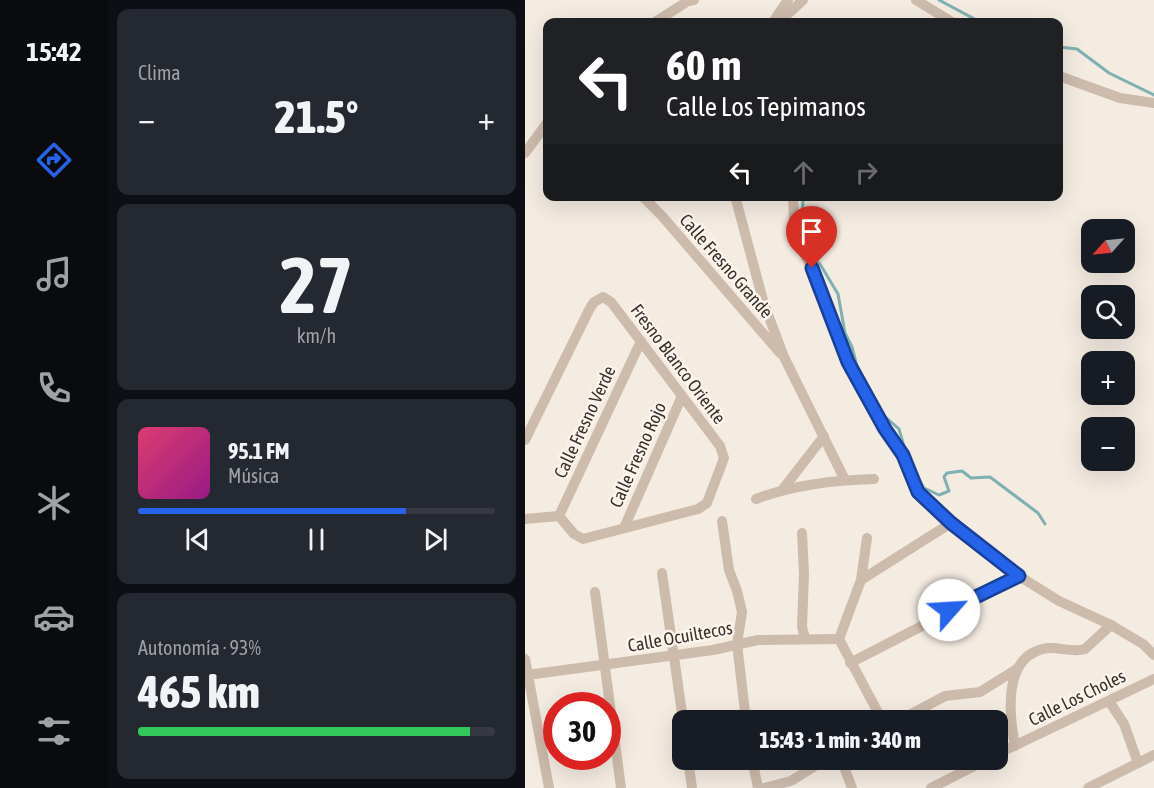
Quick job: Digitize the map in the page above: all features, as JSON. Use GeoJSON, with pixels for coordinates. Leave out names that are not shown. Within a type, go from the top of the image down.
{"type":"FeatureCollection","features":[{"type":"Feature","properties":{"kind":"street"},"geometry":{"type":"LineString","coordinates":[[661,18],[688,1],[699,0]]}},
{"type":"Feature","properties":{"kind":"street"},"geometry":{"type":"LineString","coordinates":[[776,18],[788,0]]}},
{"type":"Feature","properties":{"kind":"street"},"geometry":{"type":"LineString","coordinates":[[783,18],[803,0]]}},
{"type":"Feature","properties":{"kind":"street"},"geometry":{"type":"LineString","coordinates":[[916,0],[945,18]]}},
{"type":"Feature","properties":{"kind":"street"},"geometry":{"type":"LineString","coordinates":[[1063,77],[1120,98],[1154,103]]}},
{"type":"Feature","properties":{"kind":"street"},"geometry":{"type":"LineString","coordinates":[[525,153],[529,137],[543,126]]}},
{"type":"Feature","properties":{"kind":"street","name":"Calle Fresno Grande"},"geometry":{"type":"LineString","coordinates":[[647,201],[785,357]]}},
{"type":"Feature","properties":{"kind":"street","name":"Calle Fresno Grande"},"geometry":{"type":"LineString","coordinates":[[736,201],[764,304],[785,357],[845,480]]}},
{"type":"Feature","properties":{"kind":"street"},"geometry":{"type":"LineString","coordinates":[[793,201],[794,221],[801,248],[818,279],[823,300],[848,362],[885,429],[903,455],[918,492],[951,523],[1019,576],[1059,601],[1111,625],[1143,644],[1154,655]]}},
{"type":"Feature","properties":{"kind":"street","name":"Fresno Blanco Oriente"},"geometry":{"type":"LineString","coordinates":[[525,440],[589,310],[594,302],[603,297],[611,302],[641,341],[720,446],[723,454],[717,478],[703,506],[624,528]]}},
{"type":"Feature","properties":{"kind":"street"},"geometry":{"type":"LineString","coordinates":[[744,313],[764,304]]}},
{"type":"Feature","properties":{"kind":"street","name":"Calle Fresno Verde"},"geometry":{"type":"LineString","coordinates":[[559,516],[641,341]]}},
{"type":"Feature","properties":{"kind":"street","name":"Calle Fresno Rojo"},"geometry":{"type":"LineString","coordinates":[[624,528],[682,396]]}},
{"type":"Feature","properties":{"kind":"street"},"geometry":{"type":"LineString","coordinates":[[783,489],[824,436]]}},
{"type":"Feature","properties":{"kind":"street"},"geometry":{"type":"LineString","coordinates":[[756,499],[783,489],[845,480],[874,479]]}},
{"type":"Feature","properties":{"kind":"street"},"geometry":{"type":"LineString","coordinates":[[525,519],[559,516],[574,534],[583,539],[624,528]]}},
{"type":"Feature","properties":{"kind":"street"},"geometry":{"type":"LineString","coordinates":[[722,521],[729,570],[742,612],[737,644],[745,710]]}},
{"type":"Feature","properties":{"kind":"street"},"geometry":{"type":"LineString","coordinates":[[861,580],[951,523]]}},
{"type":"Feature","properties":{"kind":"street"},"geometry":{"type":"LineString","coordinates":[[802,533],[804,574],[802,627],[805,638]]}},
{"type":"Feature","properties":{"kind":"street"},"geometry":{"type":"LineString","coordinates":[[867,538],[861,580],[839,639],[876,710]]}},
{"type":"Feature","properties":{"kind":"street"},"geometry":{"type":"LineString","coordinates":[[662,573],[682,710]]}},
{"type":"Feature","properties":{"kind":"street"},"geometry":{"type":"LineString","coordinates":[[850,663],[1019,576]]}},
{"type":"Feature","properties":{"kind":"street"},"geometry":{"type":"LineString","coordinates":[[595,592],[603,666],[621,788]]}},
{"type":"Feature","properties":{"kind":"street"},"geometry":{"type":"LineString","coordinates":[[919,710],[945,696],[980,692],[1017,669],[1026,657],[1048,648],[1085,649],[1111,625]]}},
{"type":"Feature","properties":{"kind":"street","name":"Calle Ocuiltecos"},"geometry":{"type":"LineString","coordinates":[[527,675],[674,656],[758,640],[839,639]]}},
{"type":"Feature","properties":{"kind":"street"},"geometry":{"type":"LineString","coordinates":[[525,659],[549,788]]}},
{"type":"Feature","properties":{"kind":"street","name":"Calle Los Choles"},"geometry":{"type":"LineString","coordinates":[[1015,746],[1011,704],[1017,669]]}},
{"type":"Feature","properties":{"kind":"street","name":"Calle Los Choles"},"geometry":{"type":"LineString","coordinates":[[1008,749],[1154,679]]}},
{"type":"Feature","properties":{"kind":"street"},"geometry":{"type":"LineString","coordinates":[[1109,700],[1124,724],[1138,763]]}},
{"type":"Feature","properties":{"kind":"street"},"geometry":{"type":"LineString","coordinates":[[1088,788],[1154,755]]}},
{"type":"Feature","properties":{"kind":"street"},"geometry":{"type":"LineString","coordinates":[[690,770],[692,788]]}},
{"type":"Feature","properties":{"kind":"street"},"geometry":{"type":"LineString","coordinates":[[754,770],[758,788]]}},
{"type":"Feature","properties":{"kind":"street"},"geometry":{"type":"LineString","coordinates":[[764,788],[791,781],[808,770]]}},
{"type":"Feature","properties":{"kind":"street"},"geometry":{"type":"LineString","coordinates":[[845,770],[852,788]]}},
{"type":"Feature","properties":{"kind":"street"},"geometry":{"type":"LineString","coordinates":[[931,788],[966,770]]}},
{"type":"Feature","properties":{"kind":"waterway"},"geometry":{"type":"LineString","coordinates":[[939,0],[973,18]]}},
{"type":"Feature","properties":{"kind":"waterway"},"geometry":{"type":"LineString","coordinates":[[1063,47],[1077,49],[1109,73],[1154,95]]}},
{"type":"Feature","properties":{"kind":"waterway"},"geometry":{"type":"LineString","coordinates":[[802,235],[803,201]]}},
{"type":"Feature","properties":{"kind":"waterway"},"geometry":{"type":"LineString","coordinates":[[810,255],[820,264],[838,294],[845,333],[852,347],[859,374],[870,391]]}},
{"type":"Feature","properties":{"kind":"waterway"},"geometry":{"type":"LineString","coordinates":[[882,414],[899,429],[905,450]]}},
{"type":"Feature","properties":{"kind":"waterway"},"geometry":{"type":"LineString","coordinates":[[916,475],[924,488],[939,495],[949,491],[944,477],[947,473],[962,471],[971,478],[990,477],[1038,513],[1045,524]]}},
{"type":"Feature","properties":{"kind":"route"},"geometry":{"type":"LineString","coordinates":[[812,268],[848,362],[885,429],[903,455],[918,492],[951,523],[1019,576],[949,610]]}}]}
